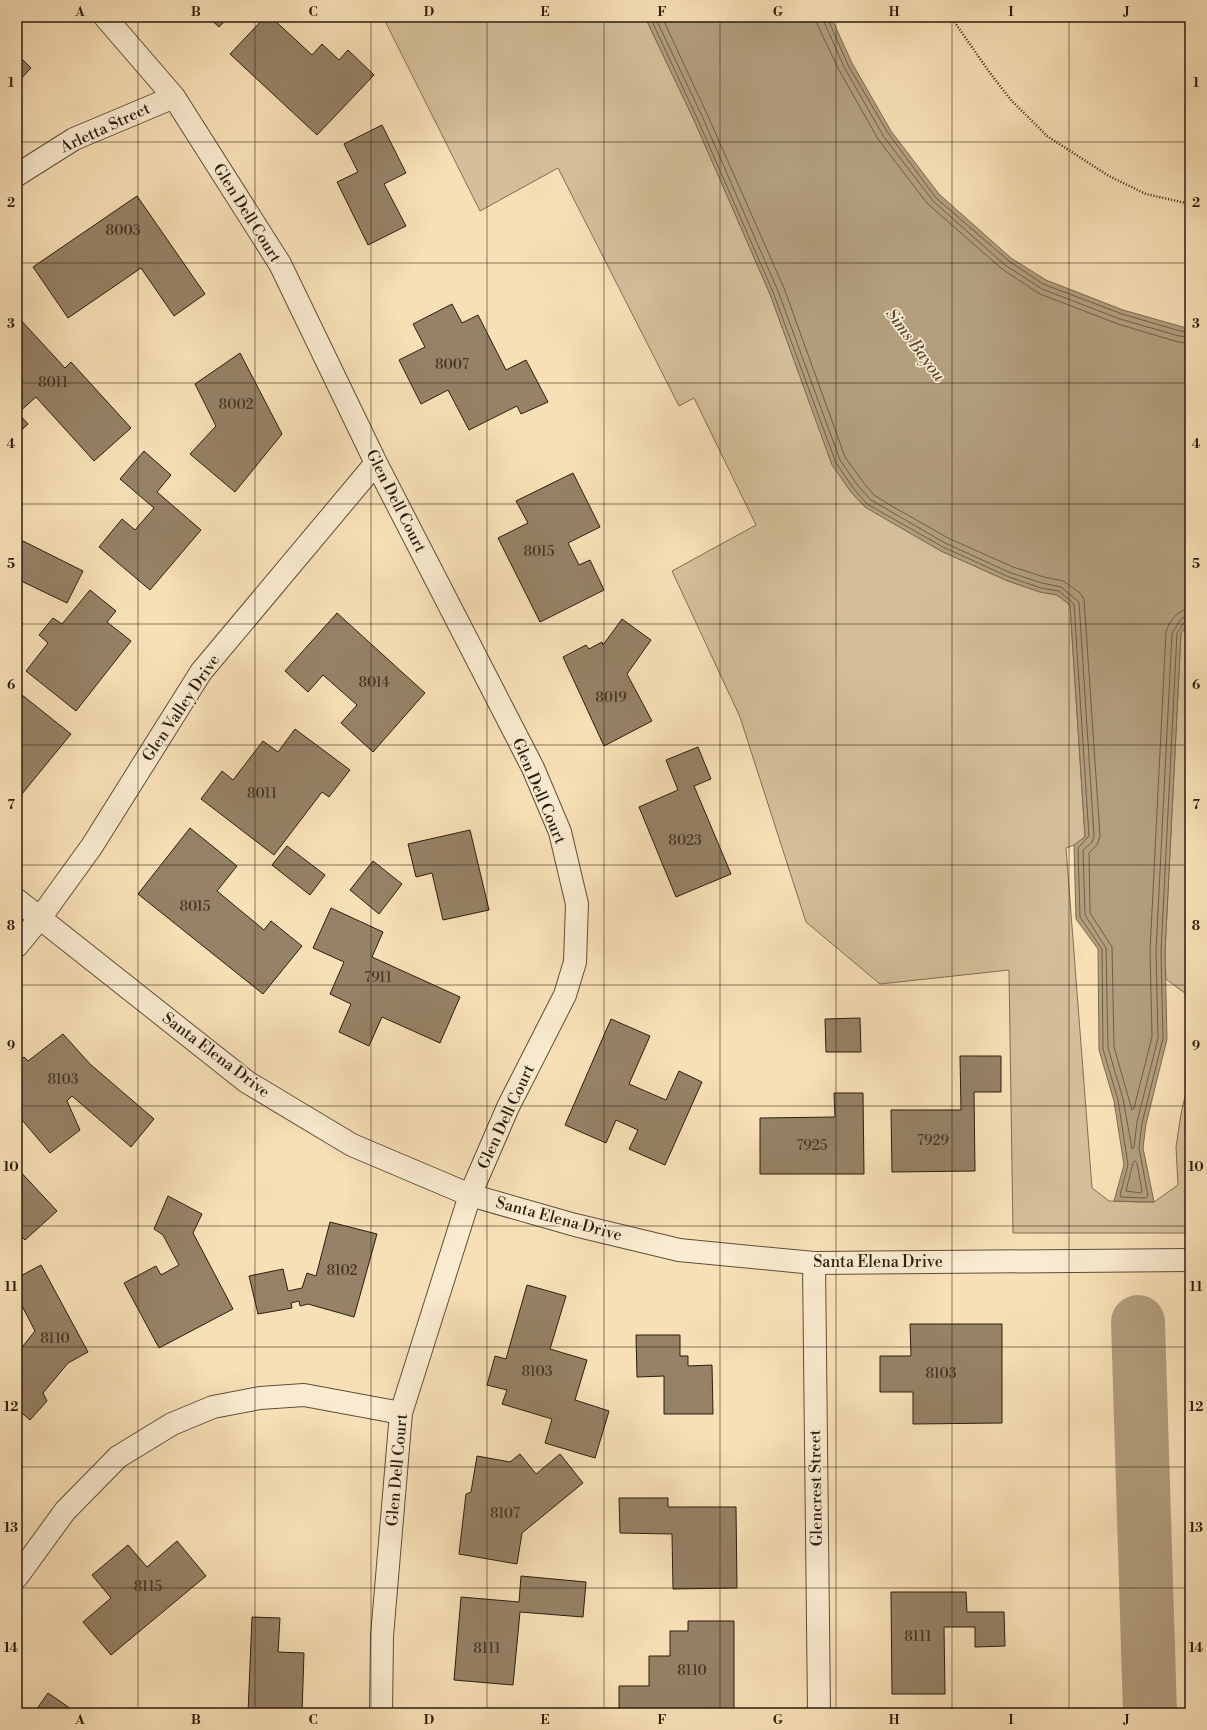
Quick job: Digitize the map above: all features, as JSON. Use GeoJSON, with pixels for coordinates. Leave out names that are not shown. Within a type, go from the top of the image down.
{"type":"FeatureCollection","features":[{"type":"Feature","properties":{"kind":"street","name":"Glen Dell Court"},"geometry":{"type":"LineString","coordinates":[[105,17],[174,97],[280,264],[376,463],[533,768],[560,832],[576,904],[575,962],[566,995],[508,1107],[470,1195],[401,1412],[382,1636],[381,1713]]}},
{"type":"Feature","properties":{"kind":"street","name":"Arletta Street"},"geometry":{"type":"LineString","coordinates":[[17,175],[74,139],[174,97]]}},
{"type":"Feature","properties":{"kind":"street","name":"Glen Valley Drive"},"geometry":{"type":"LineString","coordinates":[[17,946],[40,918],[92,846],[201,672],[376,463]]}},
{"type":"Feature","properties":{"kind":"street","name":"Santa Elena Drive"},"geometry":{"type":"LineString","coordinates":[[17,900],[247,1082],[352,1145],[470,1195],[575,1225],[679,1250],[814,1263],[1190,1260]]}},
{"type":"Feature","properties":{"kind":"street","name":"Glencrest Street"},"geometry":{"type":"LineString","coordinates":[[814,1263],[819,1713]]}},
{"type":"Feature","properties":{"kind":"street"},"geometry":{"type":"LineString","coordinates":[[17,1578],[65,1511],[118,1457],[172,1424],[213,1406],[260,1398],[304,1395],[401,1412]]}},
{"type":"Feature","properties":{"kind":"path"},"geometry":{"type":"LineString","coordinates":[[951,17],[990,73],[1011,100],[1047,136],[1109,176],[1146,194],[1190,204]]}},
{"type":"Feature","properties":{"kind":"shaded area"},"geometry":{"type":"Polygon","coordinates":[[[383,17],[645,17],[694,120],[770,294],[832,464],[851,492],[865,507],[941,551],[1008,581],[1040,592],[1057,595],[1070,605],[1085,837],[1074,845],[1066,848],[1092,1188],[1109,1201],[1154,1202],[1178,1185],[1176,1147],[1181,1114],[1190,1074],[1190,1233],[1013,1233],[1009,970],[880,984],[806,922],[740,717],[672,571],[756,525],[694,398],[679,406],[558,168],[480,211],[383,17]]]}},
{"type":"Feature","properties":{"kind":"shaded area"},"geometry":{"type":"Polygon","coordinates":[[[1190,622],[1190,997],[1166,979],[1165,952],[1181,633],[1190,622]]]}},
{"type":"Feature","properties":{"kind":"water","name":"Sims Bayou"},"geometry":{"type":"Polygon","coordinates":[[[645,17],[831,17],[852,63],[891,131],[939,194],[1011,258],[1046,280],[1123,310],[1190,329],[1190,622],[1181,633],[1165,952],[1167,1039],[1146,1124],[1143,1148],[1154,1202],[1114,1201],[1124,1165],[1114,1101],[1099,1050],[1098,949],[1076,919],[1074,845],[1085,837],[1070,605],[1057,595],[1040,592],[1008,581],[941,551],[865,507],[851,492],[832,465],[770,294],[694,120],[645,17]]]}},
{"type":"Feature","properties":{"kind":"building"},"geometry":{"type":"Polygon","coordinates":[[[208,17],[229,17],[219,27],[208,17]]]}},
{"type":"Feature","properties":{"kind":"building"},"geometry":{"type":"Polygon","coordinates":[[[265,17],[271,17],[312,55],[322,44],[339,60],[348,50],[374,75],[317,135],[230,54],[265,17]]]}},
{"type":"Feature","properties":{"kind":"building"},"geometry":{"type":"Polygon","coordinates":[[[17,54],[31,68],[17,83],[17,54]]]}},
{"type":"Feature","properties":{"kind":"building"},"geometry":{"type":"Polygon","coordinates":[[[382,125],[406,173],[384,184],[406,226],[368,245],[337,182],[358,172],[344,144],[382,125]]]}},
{"type":"Feature","properties":{"kind":"building"},"geometry":{"type":"Polygon","coordinates":[[[137,196],[205,294],[174,316],[141,268],[68,318],[33,267],[137,196]]]}},
{"type":"Feature","properties":{"kind":"building"},"geometry":{"type":"Polygon","coordinates":[[[452,304],[462,323],[478,315],[506,370],[526,360],[548,402],[521,414],[517,406],[469,430],[448,390],[421,404],[399,360],[425,347],[413,324],[452,304]]]}},
{"type":"Feature","properties":{"kind":"building"},"geometry":{"type":"Polygon","coordinates":[[[17,316],[65,368],[71,362],[131,428],[94,461],[36,397],[18,413],[28,424],[17,434],[17,316]]]}},
{"type":"Feature","properties":{"kind":"building"},"geometry":{"type":"Polygon","coordinates":[[[240,353],[282,434],[235,492],[190,454],[216,426],[195,384],[240,353]]]}},
{"type":"Feature","properties":{"kind":"building"},"geometry":{"type":"Polygon","coordinates":[[[144,451],[171,475],[157,492],[201,530],[150,590],[99,547],[122,519],[135,530],[154,508],[120,479],[144,451]]]}},
{"type":"Feature","properties":{"kind":"building"},"geometry":{"type":"Polygon","coordinates":[[[573,473],[600,527],[568,543],[579,565],[590,560],[604,590],[540,622],[498,538],[528,523],[516,501],[573,473]]]}},
{"type":"Feature","properties":{"kind":"building"},"geometry":{"type":"Polygon","coordinates":[[[23,541],[83,571],[67,603],[17,579],[17,554],[23,541]]]}},
{"type":"Feature","properties":{"kind":"building"},"geometry":{"type":"Polygon","coordinates":[[[90,590],[116,611],[107,622],[131,641],[76,711],[26,671],[48,643],[39,635],[53,618],[62,624],[90,590]]]}},
{"type":"Feature","properties":{"kind":"building"},"geometry":{"type":"Polygon","coordinates":[[[337,613],[425,693],[373,752],[341,723],[357,705],[323,675],[308,692],[285,671],[337,613]]]}},
{"type":"Feature","properties":{"kind":"building"},"geometry":{"type":"Polygon","coordinates":[[[622,619],[651,640],[627,674],[652,721],[604,746],[563,657],[586,645],[589,649],[602,642],[603,645],[622,619]]]}},
{"type":"Feature","properties":{"kind":"building"},"geometry":{"type":"Polygon","coordinates":[[[17,691],[71,734],[17,800],[17,691]]]}},
{"type":"Feature","properties":{"kind":"building"},"geometry":{"type":"Polygon","coordinates":[[[295,729],[350,770],[329,797],[322,792],[274,855],[201,799],[222,771],[233,780],[263,741],[278,752],[295,729]]]}},
{"type":"Feature","properties":{"kind":"building"},"geometry":{"type":"Polygon","coordinates":[[[698,747],[711,779],[694,786],[731,874],[676,897],[639,807],[678,790],[666,760],[698,747]]]}},
{"type":"Feature","properties":{"kind":"building"},"geometry":{"type":"Polygon","coordinates":[[[190,828],[237,866],[217,891],[264,930],[271,921],[302,946],[263,994],[138,894],[190,828]]]}},
{"type":"Feature","properties":{"kind":"building"},"geometry":{"type":"Polygon","coordinates":[[[470,830],[489,910],[443,920],[432,873],[416,877],[408,844],[470,830]]]}},
{"type":"Feature","properties":{"kind":"building"},"geometry":{"type":"Polygon","coordinates":[[[287,846],[325,875],[310,895],[272,865],[287,846]]]}},
{"type":"Feature","properties":{"kind":"building"},"geometry":{"type":"Polygon","coordinates":[[[373,861],[402,884],[379,914],[350,890],[373,861]]]}},
{"type":"Feature","properties":{"kind":"building"},"geometry":{"type":"Polygon","coordinates":[[[331,908],[383,932],[372,957],[460,997],[440,1043],[382,1017],[369,1046],[339,1032],[351,1004],[330,994],[344,962],[313,948],[331,908]]]}},
{"type":"Feature","properties":{"kind":"building"},"geometry":{"type":"Polygon","coordinates":[[[860,1018],[861,1052],[826,1052],[825,1019],[860,1018]]]}},
{"type":"Feature","properties":{"kind":"building"},"geometry":{"type":"Polygon","coordinates":[[[611,1019],[650,1036],[629,1084],[666,1100],[679,1071],[702,1082],[665,1165],[629,1149],[638,1130],[616,1120],[606,1143],[565,1125],[611,1019]]]}},
{"type":"Feature","properties":{"kind":"building"},"geometry":{"type":"Polygon","coordinates":[[[63,1034],[90,1064],[154,1119],[131,1147],[72,1096],[67,1101],[80,1130],[50,1153],[17,1114],[17,1063],[24,1057],[28,1061],[63,1034]]]}},
{"type":"Feature","properties":{"kind":"building"},"geometry":{"type":"Polygon","coordinates":[[[960,1056],[1001,1056],[1001,1092],[974,1092],[975,1171],[892,1172],[891,1110],[961,1110],[960,1056]]]}},
{"type":"Feature","properties":{"kind":"building"},"geometry":{"type":"Polygon","coordinates":[[[834,1093],[863,1093],[864,1174],[760,1174],[760,1118],[835,1117],[834,1093]]]}},
{"type":"Feature","properties":{"kind":"building"},"geometry":{"type":"Polygon","coordinates":[[[17,1168],[57,1211],[25,1240],[17,1232],[17,1168]]]}},
{"type":"Feature","properties":{"kind":"building"},"geometry":{"type":"Polygon","coordinates":[[[168,1196],[202,1214],[193,1233],[233,1309],[159,1348],[124,1283],[156,1266],[161,1275],[179,1265],[163,1235],[154,1229],[168,1196]]]}},
{"type":"Feature","properties":{"kind":"building"},"geometry":{"type":"Polygon","coordinates":[[[330,1222],[377,1234],[354,1317],[308,1304],[300,1306],[299,1301],[291,1303],[292,1308],[258,1314],[249,1276],[283,1269],[288,1291],[302,1288],[307,1273],[316,1276],[330,1222]]]}},
{"type":"Feature","properties":{"kind":"building"},"geometry":{"type":"Polygon","coordinates":[[[41,1265],[88,1352],[68,1363],[43,1393],[47,1401],[30,1420],[17,1409],[17,1349],[23,1346],[35,1331],[17,1296],[17,1278],[41,1265]]]}},
{"type":"Feature","properties":{"kind":"building"},"geometry":{"type":"Polygon","coordinates":[[[527,1285],[566,1296],[550,1349],[587,1360],[575,1400],[609,1411],[595,1458],[545,1443],[552,1419],[502,1404],[507,1390],[487,1385],[495,1356],[506,1359],[527,1285]]]}},
{"type":"Feature","properties":{"kind":"building"},"geometry":{"type":"Polygon","coordinates":[[[910,1324],[1002,1324],[1002,1423],[913,1424],[913,1392],[880,1392],[880,1356],[911,1356],[910,1324]]]}},
{"type":"Feature","properties":{"kind":"building"},"geometry":{"type":"Polygon","coordinates":[[[636,1335],[680,1335],[680,1356],[688,1356],[688,1366],[712,1365],[713,1414],[664,1414],[664,1376],[637,1377],[636,1335]]]}},
{"type":"Feature","properties":{"kind":"building"},"geometry":{"type":"Polygon","coordinates":[[[520,1454],[536,1474],[560,1454],[583,1483],[522,1533],[517,1564],[459,1554],[466,1494],[471,1492],[477,1456],[510,1462],[520,1454]]]}},
{"type":"Feature","properties":{"kind":"building"},"geometry":{"type":"Polygon","coordinates":[[[619,1498],[668,1498],[668,1507],[736,1507],[737,1588],[673,1589],[672,1534],[620,1533],[619,1498]]]}},
{"type":"Feature","properties":{"kind":"building"},"geometry":{"type":"Polygon","coordinates":[[[177,1541],[206,1576],[111,1655],[83,1622],[111,1598],[92,1575],[128,1545],[147,1567],[177,1541]]]}},
{"type":"Feature","properties":{"kind":"building"},"geometry":{"type":"Polygon","coordinates":[[[521,1576],[586,1582],[583,1617],[520,1612],[513,1685],[454,1680],[461,1597],[519,1602],[521,1576]]]}},
{"type":"Feature","properties":{"kind":"building"},"geometry":{"type":"Polygon","coordinates":[[[891,1592],[966,1592],[967,1612],[1004,1612],[1005,1646],[975,1647],[975,1627],[944,1627],[945,1694],[892,1694],[891,1592]]]}},
{"type":"Feature","properties":{"kind":"building"},"geometry":{"type":"Polygon","coordinates":[[[252,1617],[280,1618],[278,1652],[304,1653],[302,1713],[248,1713],[252,1617]]]}},
{"type":"Feature","properties":{"kind":"building"},"geometry":{"type":"Polygon","coordinates":[[[688,1621],[734,1621],[734,1713],[619,1713],[619,1686],[649,1686],[649,1656],[670,1656],[670,1631],[688,1631],[688,1621]]]}},
{"type":"Feature","properties":{"kind":"building"},"geometry":{"type":"Polygon","coordinates":[[[48,1693],[77,1713],[34,1713],[48,1693]]]}},
{"type":"Feature","properties":{"kind":"waterway"},"geometry":{"type":"LineString","coordinates":[[1138,1322],[1150,1713]]}}]}
